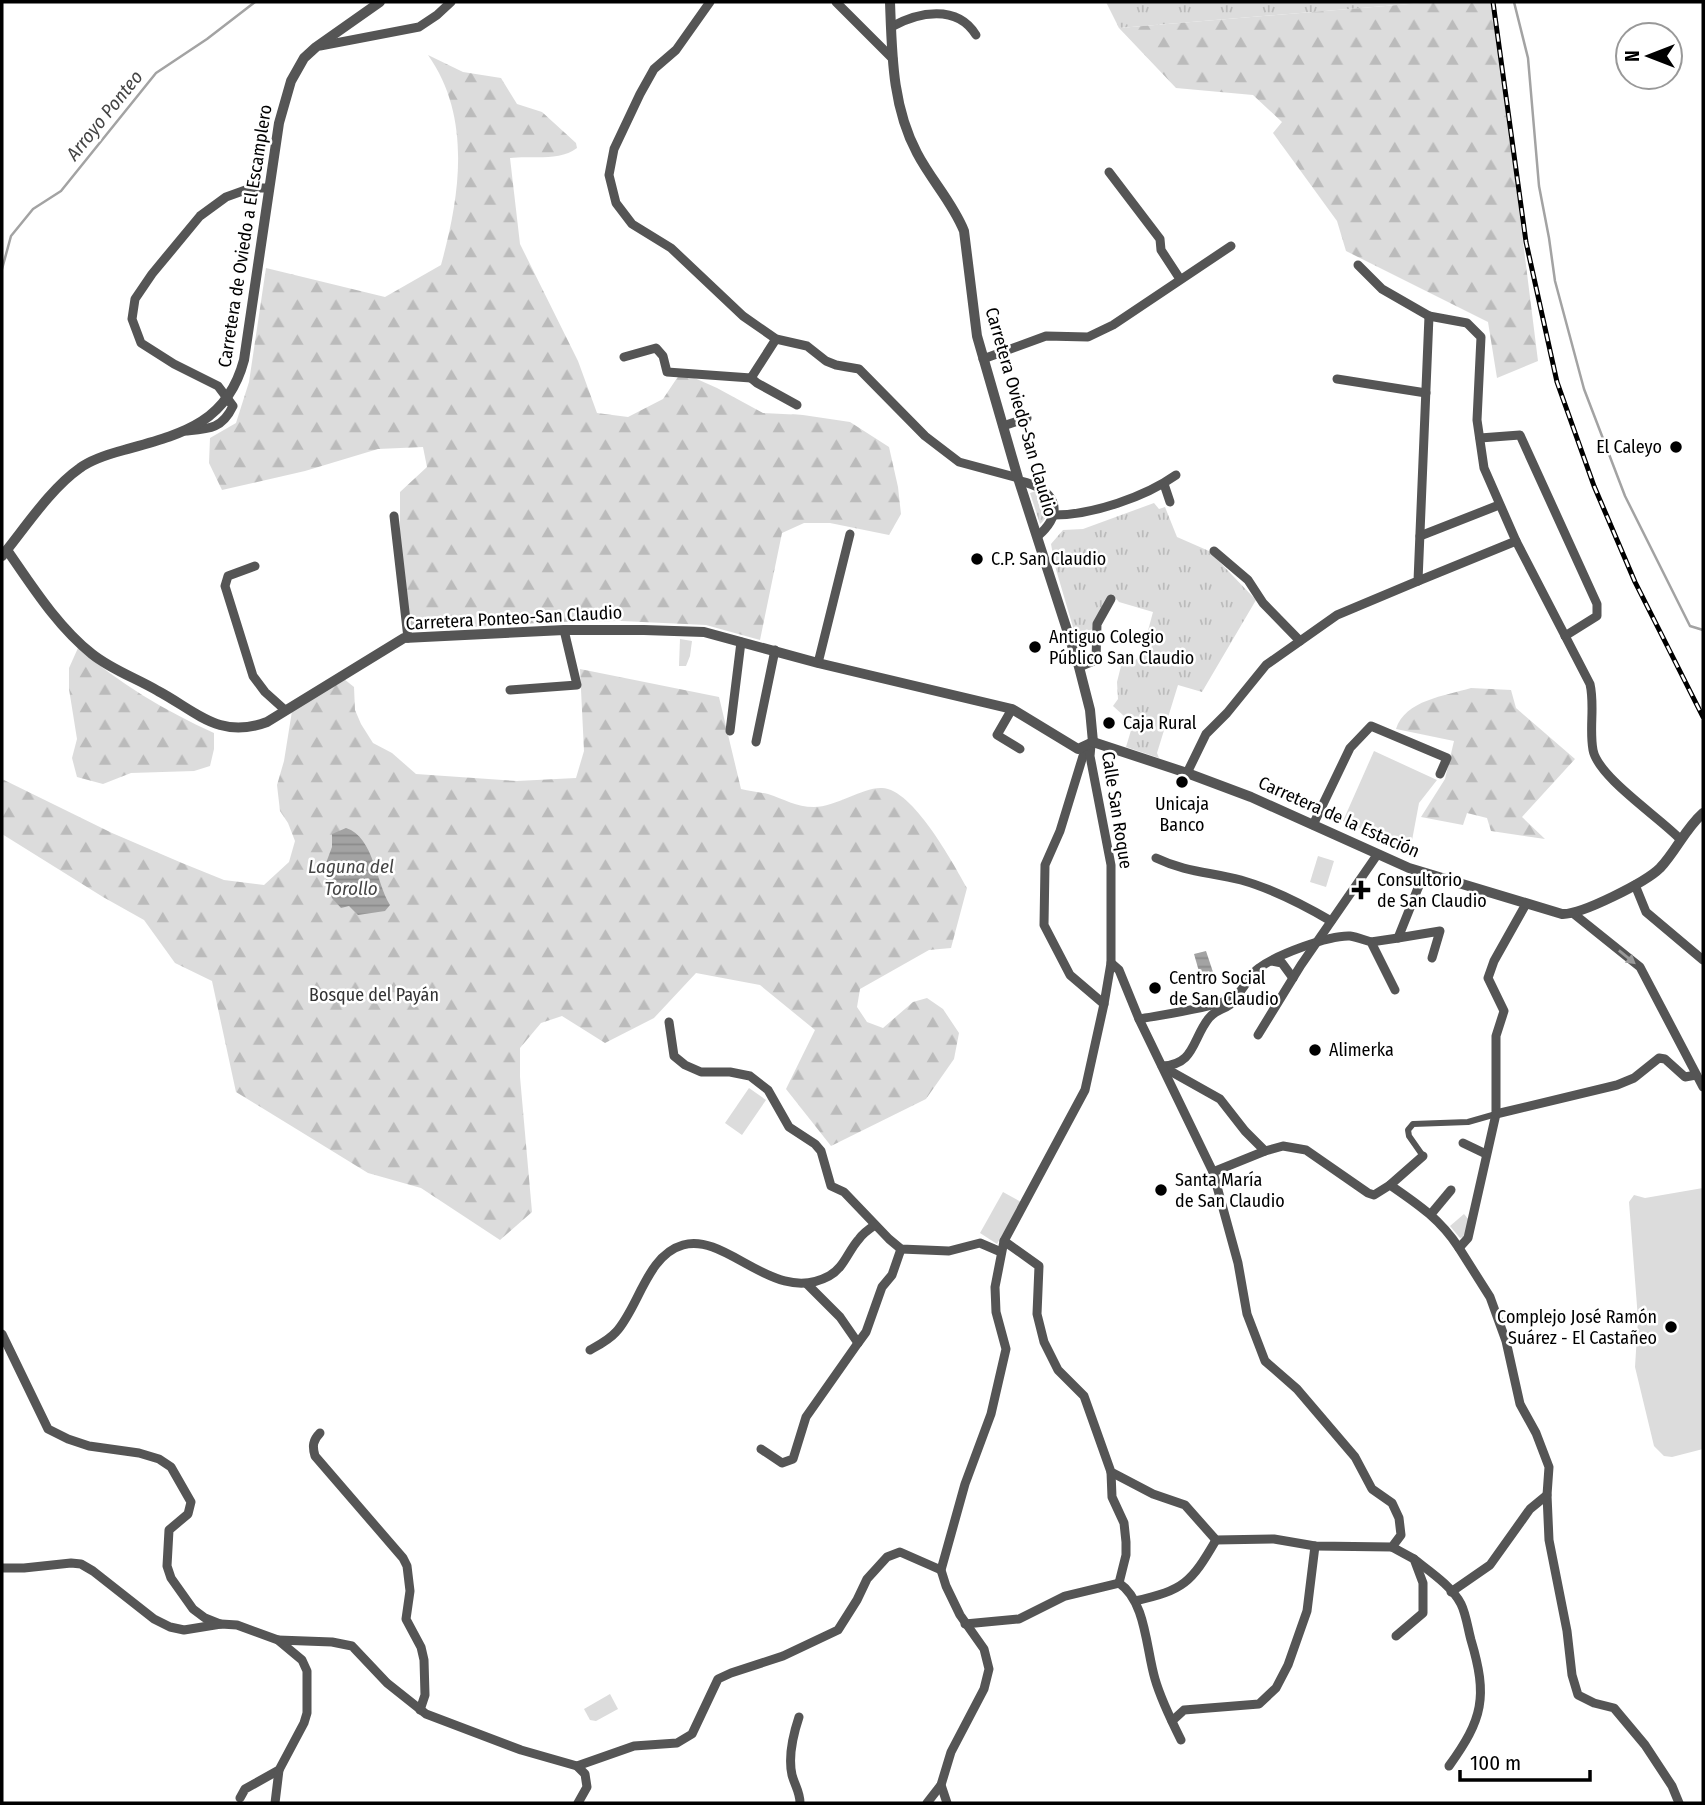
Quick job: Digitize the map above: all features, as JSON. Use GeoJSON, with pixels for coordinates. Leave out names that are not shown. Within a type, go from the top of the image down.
{"type":"FeatureCollection","features":[{"type":"Feature","properties":{"kind":"street","name":"Carretera de Oviedo a El Escamplero"},"geometry":{"type":"LineString","coordinates":[[4,553],[61,484],[81,467],[108,455],[185,432],[205,421],[227,399],[239,380],[244,360],[268,188],[279,123],[291,81],[304,58],[316,47],[380,2]]}},
{"type":"Feature","properties":{"kind":"street"},"geometry":{"type":"LineString","coordinates":[[316,47],[419,27],[451,2]]}},
{"type":"Feature","properties":{"kind":"street"},"geometry":{"type":"LineString","coordinates":[[710,2],[676,50],[654,69],[614,149],[609,175],[616,203],[632,224],[671,248],[743,316],[776,339],[807,346],[826,361],[836,365],[859,369],[925,436],[958,461],[1040,487],[1047,492],[1052,500],[1054,515],[1048,527],[1038,536]]}},
{"type":"Feature","properties":{"kind":"street"},"geometry":{"type":"LineString","coordinates":[[836,2],[892,59]]}},
{"type":"Feature","properties":{"kind":"street","name":"Carretera Oviedo-San Claudio"},"geometry":{"type":"LineString","coordinates":[[890,2],[892,59],[898,103],[905,127],[931,179],[958,216],[964,231],[972,305],[983,359],[1079,667],[1090,710],[1092,743]]}},
{"type":"Feature","properties":{"kind":"street"},"geometry":{"type":"LineString","coordinates":[[891,27],[908,18],[946,14],[964,20],[976,35]]}},
{"type":"Feature","properties":{"kind":"street"},"geometry":{"type":"LineString","coordinates":[[1109,172],[1160,239],[1161,250],[1181,279]]}},
{"type":"Feature","properties":{"kind":"street"},"geometry":{"type":"LineString","coordinates":[[227,399],[218,386],[174,364],[141,343],[132,319],[135,299],[200,216],[226,197],[251,188],[268,188]]}},
{"type":"Feature","properties":{"kind":"street"},"geometry":{"type":"LineString","coordinates":[[983,359],[1046,336],[1088,337],[1113,325],[1231,246]]}},
{"type":"Feature","properties":{"kind":"street"},"geometry":{"type":"LineString","coordinates":[[1358,265],[1382,289],[1429,316],[1467,323],[1481,337],[1477,420],[1484,468],[1516,541],[1590,684],[1593,704],[1592,747],[1597,761],[1608,775],[1681,839]]}},
{"type":"Feature","properties":{"kind":"street"},"geometry":{"type":"LineString","coordinates":[[1418,581],[1429,316]]}},
{"type":"Feature","properties":{"kind":"street"},"geometry":{"type":"LineString","coordinates":[[751,378],[776,339]]}},
{"type":"Feature","properties":{"kind":"street"},"geometry":{"type":"LineString","coordinates":[[624,357],[656,348],[663,356],[667,372],[751,378],[797,405]]}},
{"type":"Feature","properties":{"kind":"street"},"geometry":{"type":"LineString","coordinates":[[1337,379],[1426,393]]}},
{"type":"Feature","properties":{"kind":"street"},"geometry":{"type":"LineString","coordinates":[[1003,426],[1027,418]]}},
{"type":"Feature","properties":{"kind":"street"},"geometry":{"type":"LineString","coordinates":[[1479,438],[1520,435],[1597,604],[1597,616],[1565,636]]}},
{"type":"Feature","properties":{"kind":"street"},"geometry":{"type":"LineString","coordinates":[[1054,515],[1085,513],[1164,484],[1176,475]]}},
{"type":"Feature","properties":{"kind":"street"},"geometry":{"type":"LineString","coordinates":[[1164,484],[1170,502]]}},
{"type":"Feature","properties":{"kind":"street"},"geometry":{"type":"LineString","coordinates":[[1420,537],[1499,505]]}},
{"type":"Feature","properties":{"kind":"street"},"geometry":{"type":"LineString","coordinates":[[394,516],[408,638]]}},
{"type":"Feature","properties":{"kind":"street"},"geometry":{"type":"LineString","coordinates":[[818,663],[850,534]]}},
{"type":"Feature","properties":{"kind":"street"},"geometry":{"type":"LineString","coordinates":[[1187,773],[1206,734],[1266,665],[1300,641],[1337,615],[1516,541]]}},
{"type":"Feature","properties":{"kind":"street"},"geometry":{"type":"LineString","coordinates":[[1213,551],[1248,580],[1263,603],[1300,641]]}},
{"type":"Feature","properties":{"kind":"street","name":"Carretera Ponteo-San Claudio"},"geometry":{"type":"LineString","coordinates":[[4,553],[46,606],[92,654],[124,675],[159,691],[203,720],[222,725],[250,729],[267,722],[408,638],[644,629],[704,632],[818,663],[1012,709],[1078,749],[1092,743]]}},
{"type":"Feature","properties":{"kind":"street"},"geometry":{"type":"LineString","coordinates":[[255,566],[229,576],[225,586],[253,676],[265,692],[285,710]]}},
{"type":"Feature","properties":{"kind":"street"},"geometry":{"type":"LineString","coordinates":[[1079,667],[1096,660],[1097,624],[1111,598]]}},
{"type":"Feature","properties":{"kind":"street"},"geometry":{"type":"LineString","coordinates":[[510,690],[577,685],[564,630]]}},
{"type":"Feature","properties":{"kind":"street"},"geometry":{"type":"LineString","coordinates":[[730,731],[741,642]]}},
{"type":"Feature","properties":{"kind":"street"},"geometry":{"type":"LineString","coordinates":[[756,741],[775,650]]}},
{"type":"Feature","properties":{"kind":"street"},"geometry":{"type":"LineString","coordinates":[[1012,709],[997,735],[1020,749]]}},
{"type":"Feature","properties":{"kind":"street"},"geometry":{"type":"LineString","coordinates":[[1314,825],[1350,748],[1371,726],[1447,758],[1440,774]]}},
{"type":"Feature","properties":{"kind":"street"},"geometry":{"type":"LineString","coordinates":[[1092,743],[1083,756],[1060,831],[1045,864],[1044,925],[1070,975],[1104,1004]]}},
{"type":"Feature","properties":{"kind":"street","name":"Carretera de la Estación"},"geometry":{"type":"LineString","coordinates":[[1092,743],[1187,773],[1251,797],[1377,855],[1424,873],[1562,914],[1574,914]]}},
{"type":"Feature","properties":{"kind":"street","name":"Calle San Roque"},"geometry":{"type":"LineString","coordinates":[[942,1570],[965,1484],[990,1414],[1006,1349],[996,1312],[995,1287],[1004,1241],[1085,1090],[1104,1004],[1111,963],[1111,865],[1090,756],[1092,743]]}},
{"type":"Feature","properties":{"kind":"street"},"geometry":{"type":"LineString","coordinates":[[1703,813],[1659,869],[1574,914],[1640,967],[1703,1087]]}},
{"type":"Feature","properties":{"kind":"street"},"geometry":{"type":"LineString","coordinates":[[1258,1035],[1300,965],[1377,855]]}},
{"type":"Feature","properties":{"kind":"street"},"geometry":{"type":"LineString","coordinates":[[1156,858],[1177,868],[1240,880],[1281,894],[1331,920]]}},
{"type":"Feature","properties":{"kind":"street"},"geometry":{"type":"LineString","coordinates":[[1398,938],[1424,873]]}},
{"type":"Feature","properties":{"kind":"street"},"geometry":{"type":"LineString","coordinates":[[1635,884],[1646,912],[1703,960]]}},
{"type":"Feature","properties":{"kind":"street"},"geometry":{"type":"LineString","coordinates":[[1459,1248],[1468,1238],[1496,1114],[1496,1036],[1504,1011],[1489,978],[1494,961],[1526,904]]}},
{"type":"Feature","properties":{"kind":"street"},"geometry":{"type":"LineString","coordinates":[[1162,1066],[1176,1065],[1187,1058],[1209,1018],[1215,1012],[1231,1007],[1255,970],[1293,951],[1332,938],[1351,936],[1371,942],[1440,931],[1432,958]]}},
{"type":"Feature","properties":{"kind":"street"},"geometry":{"type":"LineString","coordinates":[[1371,942],[1395,990]]}},
{"type":"Feature","properties":{"kind":"street"},"geometry":{"type":"LineString","coordinates":[[1293,951],[1299,957],[1300,965]]}},
{"type":"Feature","properties":{"kind":"street"},"geometry":{"type":"LineString","coordinates":[[1272,961],[1290,959],[1300,965]]}},
{"type":"Feature","properties":{"kind":"street"},"geometry":{"type":"LineString","coordinates":[[1272,961],[1282,963],[1293,978]]}},
{"type":"Feature","properties":{"kind":"street"},"geometry":{"type":"LineString","coordinates":[[1111,963],[1119,970],[1139,1019],[1213,1172],[1238,1263],[1247,1314],[1265,1361],[1297,1389],[1355,1457],[1373,1489],[1392,1503],[1399,1518],[1401,1535],[1392,1546]]}},
{"type":"Feature","properties":{"kind":"street"},"geometry":{"type":"LineString","coordinates":[[1139,1019],[1228,1000],[1242,991]]}},
{"type":"Feature","properties":{"kind":"street"},"geometry":{"type":"LineString","coordinates":[[669,1022],[674,1056],[685,1065],[701,1072],[730,1072],[750,1076],[768,1090],[789,1127],[821,1151],[831,1185],[844,1192],[901,1249],[948,1251],[980,1243],[1001,1252]]}},
{"type":"Feature","properties":{"kind":"street"},"geometry":{"type":"LineString","coordinates":[[1213,1172],[1283,1146],[1306,1150],[1374,1195],[1390,1185],[1423,1156],[1409,1136],[1408,1130],[1413,1124],[1468,1122],[1617,1085],[1634,1077],[1659,1058],[1665,1059],[1685,1077],[1696,1075]]}},
{"type":"Feature","properties":{"kind":"street"},"geometry":{"type":"LineString","coordinates":[[1162,1066],[1220,1099],[1265,1151]]}},
{"type":"Feature","properties":{"kind":"street"},"geometry":{"type":"LineString","coordinates":[[1462,1143],[1486,1154]]}},
{"type":"Feature","properties":{"kind":"street"},"geometry":{"type":"LineString","coordinates":[[1390,1185],[1431,1213],[1445,1227],[1490,1297],[1506,1340],[1520,1404],[1536,1433],[1549,1467],[1549,1540],[1567,1630],[1572,1675],[1578,1695],[1614,1708],[1645,1745],[1672,1786],[1679,1803]]}},
{"type":"Feature","properties":{"kind":"street"},"geometry":{"type":"LineString","coordinates":[[1431,1213],[1451,1190]]}},
{"type":"Feature","properties":{"kind":"street"},"geometry":{"type":"LineString","coordinates":[[590,1350],[615,1334],[656,1266],[671,1251],[682,1245],[694,1243],[711,1246],[761,1273],[807,1284],[838,1270],[859,1238],[875,1225]]}},
{"type":"Feature","properties":{"kind":"street"},"geometry":{"type":"LineString","coordinates":[[1004,1241],[1039,1266],[1037,1314],[1044,1342],[1058,1370],[1084,1396],[1111,1472],[1112,1497],[1124,1522],[1126,1542],[1126,1555],[1119,1583]]}},
{"type":"Feature","properties":{"kind":"street"},"geometry":{"type":"LineString","coordinates":[[761,1448],[782,1463],[793,1459],[806,1417],[866,1332],[901,1249]]}},
{"type":"Feature","properties":{"kind":"street"},"geometry":{"type":"LineString","coordinates":[[807,1284],[848,1326],[858,1343]]}},
{"type":"Feature","properties":{"kind":"street"},"geometry":{"type":"LineString","coordinates":[[2,1334],[48,1429],[68,1440],[89,1446],[139,1452],[172,1467],[191,1502],[187,1514],[169,1530],[167,1566],[171,1578],[193,1609],[205,1618],[221,1624],[249,1628],[278,1640],[302,1660],[307,1671],[307,1713],[279,1770],[275,1803]]}},
{"type":"Feature","properties":{"kind":"street"},"geometry":{"type":"LineString","coordinates":[[320,1433],[312,1448],[315,1456],[407,1566],[410,1591],[407,1619],[421,1647],[425,1678],[425,1695],[421,1710]]}},
{"type":"Feature","properties":{"kind":"street"},"geometry":{"type":"LineString","coordinates":[[1111,1472],[1153,1494],[1185,1505],[1216,1540],[1274,1539],[1315,1546],[1392,1546],[1414,1559],[1460,1602],[1479,1668],[1481,1703],[1469,1739],[1449,1766]]}},
{"type":"Feature","properties":{"kind":"street"},"geometry":{"type":"LineString","coordinates":[[1451,1592],[1490,1565],[1530,1509],[1547,1495]]}},
{"type":"Feature","properties":{"kind":"street"},"geometry":{"type":"LineString","coordinates":[[1135,1601],[1180,1587],[1196,1573],[1216,1540]]}},
{"type":"Feature","properties":{"kind":"street"},"geometry":{"type":"LineString","coordinates":[[1172,1721],[1184,1710],[1259,1704],[1276,1688],[1288,1665],[1307,1611],[1315,1546]]}},
{"type":"Feature","properties":{"kind":"street"},"geometry":{"type":"LineString","coordinates":[[577,1766],[634,1746],[677,1744],[692,1734],[718,1679],[783,1656],[838,1630],[867,1579],[887,1557],[900,1552],[942,1570],[946,1586],[965,1624],[984,1649],[989,1669],[984,1689],[951,1752],[941,1785],[927,1803]]}},
{"type":"Feature","properties":{"kind":"street"},"geometry":{"type":"LineString","coordinates":[[1396,1636],[1423,1613],[1423,1583],[1414,1559]]}},
{"type":"Feature","properties":{"kind":"street"},"geometry":{"type":"LineString","coordinates":[[2,1567],[81,1564],[154,1619],[170,1627],[184,1630],[221,1624]]}},
{"type":"Feature","properties":{"kind":"street"},"geometry":{"type":"LineString","coordinates":[[965,1624],[1019,1619],[1065,1596],[1119,1583],[1130,1591],[1135,1601],[1143,1624],[1154,1676],[1181,1740]]}},
{"type":"Feature","properties":{"kind":"street"},"geometry":{"type":"LineString","coordinates":[[278,1640],[332,1642],[352,1646],[387,1682],[421,1710],[452,1725],[577,1766],[585,1774],[587,1787],[578,1803]]}},
{"type":"Feature","properties":{"kind":"street"},"geometry":{"type":"LineString","coordinates":[[799,1717],[793,1733],[791,1758],[800,1803]]}},
{"type":"Feature","properties":{"kind":"street"},"geometry":{"type":"LineString","coordinates":[[240,1798],[246,1789],[279,1770]]}},
{"type":"Feature","properties":{"kind":"street"},"geometry":{"type":"LineString","coordinates":[[941,1785],[947,1803]]}},
{"type":"Feature","properties":{"kind":"green space"},"geometry":{"type":"Polygon","coordinates":[[[1106,2],[1434,2],[1119,28],[1106,2]]]}},
{"type":"Feature","properties":{"kind":"green space"},"geometry":{"type":"Polygon","coordinates":[[[1434,2],[1493,2],[1538,361],[1497,378],[1488,322],[1346,251],[1337,221],[1273,133],[1282,122],[1253,95],[1176,88],[1119,28],[1434,2]]]}},
{"type":"Feature","properties":{"kind":"green space"},"geometry":{"type":"Polygon","coordinates":[[[428,55],[463,72],[501,78],[517,104],[542,112],[576,143],[577,148],[562,155],[510,158],[520,244],[578,361],[597,413],[628,417],[663,399],[681,372],[763,413],[803,415],[850,422],[889,447],[901,514],[889,535],[830,523],[804,523],[782,533],[760,640],[706,625],[621,621],[407,631],[400,580],[400,492],[427,467],[423,447],[378,449],[305,471],[222,490],[209,463],[210,438],[236,423],[249,382],[266,268],[385,297],[441,265],[453,212],[458,157],[451,104],[442,79],[428,55]]]}},
{"type":"Feature","properties":{"kind":"green space"},"geometry":{"type":"Polygon","coordinates":[[[1036,491],[1047,507],[1046,516],[1040,524],[1030,493],[1036,491]]]}},
{"type":"Feature","properties":{"kind":"green space"},"geometry":{"type":"Polygon","coordinates":[[[1154,503],[1159,509],[1165,507],[1177,537],[1209,551],[1256,600],[1202,692],[1178,685],[1157,753],[1159,758],[1126,747],[1132,727],[1135,726],[1113,706],[1118,699],[1117,682],[1122,662],[1131,664],[1148,649],[1150,644],[1146,638],[1153,612],[1119,602],[1112,594],[1096,617],[1094,629],[1075,634],[1051,544],[1063,530],[1083,529],[1154,503]]]}},
{"type":"Feature","properties":{"kind":"green space"},"geometry":{"type":"Polygon","coordinates":[[[680,639],[692,641],[686,666],[679,666],[680,639]]]}},
{"type":"Feature","properties":{"kind":"green space"},"geometry":{"type":"Polygon","coordinates":[[[78,648],[143,695],[214,733],[210,766],[194,771],[131,773],[103,784],[77,777],[72,758],[77,739],[69,689],[69,668],[78,648]]]}},
{"type":"Feature","properties":{"kind":"green space","name":"Bosque del Payán"},"geometry":{"type":"Polygon","coordinates":[[[580,669],[719,697],[741,789],[768,794],[801,806],[814,807],[882,788],[894,792],[919,813],[967,888],[951,948],[929,950],[860,989],[857,1007],[867,1022],[883,1028],[913,1002],[927,998],[943,1009],[959,1033],[954,1059],[926,1099],[831,1146],[786,1089],[815,1030],[760,985],[696,973],[654,1018],[605,1043],[562,1016],[541,1023],[520,1048],[520,1077],[532,1212],[500,1240],[421,1188],[368,1173],[236,1092],[212,981],[175,963],[144,920],[2,834],[2,779],[112,833],[224,880],[264,885],[289,862],[295,841],[280,811],[277,785],[292,711],[344,679],[354,687],[355,710],[373,743],[392,753],[416,774],[517,781],[576,778],[584,751],[580,669]]]}},
{"type":"Feature","properties":{"kind":"green space"},"geometry":{"type":"Polygon","coordinates":[[[1471,688],[1511,690],[1516,708],[1575,759],[1522,817],[1545,839],[1491,831],[1487,818],[1467,813],[1463,825],[1421,817],[1445,779],[1454,741],[1396,729],[1408,711],[1417,705],[1471,688]]]}},
{"type":"Feature","properties":{"kind":"green space"},"geometry":{"type":"Polygon","coordinates":[[[1374,751],[1437,780],[1419,803],[1410,851],[1343,821],[1374,751]]]}},
{"type":"Feature","properties":{"kind":"green space"},"geometry":{"type":"Polygon","coordinates":[[[1318,856],[1334,861],[1326,887],[1310,882],[1318,856]]]}},
{"type":"Feature","properties":{"kind":"green space"},"geometry":{"type":"Polygon","coordinates":[[[749,1088],[766,1100],[742,1135],[725,1123],[749,1088]]]}},
{"type":"Feature","properties":{"kind":"green space","name":"Complejo José Ramón Suárez - El Castañeo"},"geometry":{"type":"Polygon","coordinates":[[[1703,1188],[1703,1449],[1672,1457],[1664,1456],[1654,1446],[1635,1367],[1638,1319],[1629,1202],[1634,1195],[1645,1198],[1703,1188]]]}},
{"type":"Feature","properties":{"kind":"green space"},"geometry":{"type":"Polygon","coordinates":[[[1003,1192],[1021,1202],[997,1244],[980,1233],[1003,1192]]]}},
{"type":"Feature","properties":{"kind":"green space"},"geometry":{"type":"Polygon","coordinates":[[[1464,1214],[1469,1220],[1466,1236],[1460,1238],[1450,1226],[1464,1214]]]}},
{"type":"Feature","properties":{"kind":"green space"},"geometry":{"type":"Polygon","coordinates":[[[610,1694],[618,1709],[596,1721],[590,1720],[584,1709],[610,1694]]]}},
{"type":"Feature","properties":{"kind":"water","name":"Laguna del Torollo"},"geometry":{"type":"Polygon","coordinates":[[[346,828],[363,841],[369,851],[390,905],[385,911],[358,915],[349,906],[341,908],[332,898],[323,871],[332,847],[332,834],[346,828]]]}},
{"type":"Feature","properties":{"kind":"water"},"geometry":{"type":"Polygon","coordinates":[[[1206,951],[1213,972],[1200,975],[1194,954],[1206,951]]]}},
{"type":"Feature","properties":{"kind":"waterway","name":"Arroyo Ponteo"},"geometry":{"type":"LineString","coordinates":[[2,269],[11,236],[33,209],[61,191],[156,73],[255,2]]}},
{"type":"Feature","properties":{"kind":"waterway"},"geometry":{"type":"LineString","coordinates":[[1514,2],[1528,58],[1539,186],[1555,281],[1584,389],[1625,496],[1690,626],[1703,630]]}},
{"type":"Feature","properties":{"kind":"railway"},"geometry":{"type":"LineString","coordinates":[[1493,2],[1526,242],[1557,382],[1594,486],[1635,582],[1703,717]]}},
{"type":"Feature","properties":{"kind":"place","name":"El Caleyo"},"geometry":{"type":"Point","coordinates":[1676,447]}},
{"type":"Feature","properties":{"kind":"place","name":"C.P. San Claudio"},"geometry":{"type":"Point","coordinates":[977,559]}},
{"type":"Feature","properties":{"kind":"place","name":"Antiguo Colegio Público San Claudio"},"geometry":{"type":"Point","coordinates":[1035,647]}},
{"type":"Feature","properties":{"kind":"place","name":"Caja Rural"},"geometry":{"type":"Point","coordinates":[1109,723]}},
{"type":"Feature","properties":{"kind":"place","name":"Unicaja Banco"},"geometry":{"type":"Point","coordinates":[1182,782]}},
{"type":"Feature","properties":{"kind":"place","name":"Consultorio de San Claudio"},"geometry":{"type":"Point","coordinates":[1361,890]}},
{"type":"Feature","properties":{"kind":"place","name":"Centro Social de San Claudio"},"geometry":{"type":"Point","coordinates":[1155,988]}},
{"type":"Feature","properties":{"kind":"place","name":"Alimerka"},"geometry":{"type":"Point","coordinates":[1315,1050]}},
{"type":"Feature","properties":{"kind":"place","name":"Santa María de San Claudio"},"geometry":{"type":"Point","coordinates":[1161,1190]}},
{"type":"Feature","properties":{"kind":"place","name":"Complejo José Ramón Suárez - El Castañeo"},"geometry":{"type":"Point","coordinates":[1671,1327]}}]}
